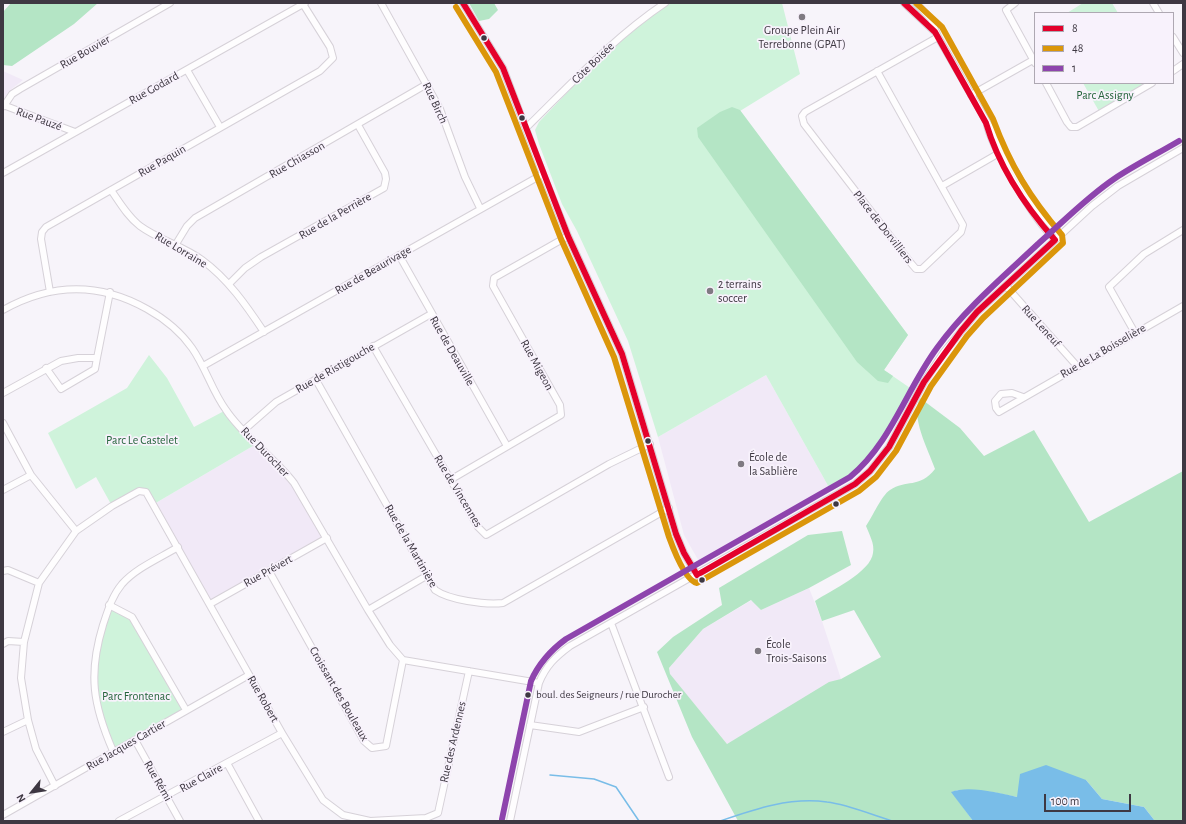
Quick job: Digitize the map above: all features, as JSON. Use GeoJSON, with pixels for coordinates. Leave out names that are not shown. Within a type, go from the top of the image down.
{"type":"FeatureCollection","features":[{"type":"Feature","properties":{"kind":"street","name":"Rue Bouvier"},"geometry":{"type":"LineString","coordinates":[[4,106],[12,94],[20,89],[170,3]]}},
{"type":"Feature","properties":{"kind":"street","name":"Rue Paquin"},"geometry":{"type":"LineString","coordinates":[[50,292],[41,239],[42,232],[46,227],[320,71],[333,58],[330,47],[304,3]]}},
{"type":"Feature","properties":{"kind":"street","name":"Rue Godard"},"geometry":{"type":"LineString","coordinates":[[3,173],[304,3]]}},
{"type":"Feature","properties":{"kind":"street","name":"Rue Birch"},"geometry":{"type":"LineString","coordinates":[[381,3],[440,109],[465,177],[480,208]]}},
{"type":"Feature","properties":{"kind":"street"},"geometry":{"type":"LineString","coordinates":[[463,3],[503,68],[568,236],[622,354],[684,553],[697,575]]}},
{"type":"Feature","properties":{"kind":"street","name":"Côte Boisée"},"geometry":{"type":"LineString","coordinates":[[526,128],[611,44],[641,19],[666,3]]}},
{"type":"Feature","properties":{"kind":"street"},"geometry":{"type":"LineString","coordinates":[[916,3],[931,19],[937,34],[986,123],[1034,216],[1055,240]]}},
{"type":"Feature","properties":{"kind":"street"},"geometry":{"type":"LineString","coordinates":[[971,96],[1034,62],[1006,10],[1014,3]]}},
{"type":"Feature","properties":{"kind":"street"},"geometry":{"type":"LineString","coordinates":[[1153,3],[1158,12]]}},
{"type":"Feature","properties":{"kind":"street"},"geometry":{"type":"LineString","coordinates":[[907,4],[937,34]]}},
{"type":"Feature","properties":{"kind":"street","name":"Place de Dorvilliers"},"geometry":{"type":"LineString","coordinates":[[877,71],[964,225],[961,232],[922,269],[916,269],[804,124],[802,116],[805,112],[877,71],[937,34]]}},
{"type":"Feature","properties":{"kind":"street"},"geometry":{"type":"LineString","coordinates":[[1174,39],[1183,54]]}},
{"type":"Feature","properties":{"kind":"street"},"geometry":{"type":"LineString","coordinates":[[1174,71],[1183,64]]}},
{"type":"Feature","properties":{"kind":"street"},"geometry":{"type":"LineString","coordinates":[[187,70],[220,127]]}},
{"type":"Feature","properties":{"kind":"street","name":"Rue Chiasson"},"geometry":{"type":"LineString","coordinates":[[176,244],[187,226],[195,218],[427,84]]}},
{"type":"Feature","properties":{"kind":"street"},"geometry":{"type":"LineString","coordinates":[[1047,84],[1071,127],[1077,127],[1150,84]]}},
{"type":"Feature","properties":{"kind":"street","name":"Rue Pauzé"},"geometry":{"type":"LineString","coordinates":[[4,106],[75,132]]}},
{"type":"Feature","properties":{"kind":"street","name":"Rue de la Perrière"},"geometry":{"type":"LineString","coordinates":[[229,284],[245,268],[261,257],[384,188],[386,180],[385,173],[358,125]]}},
{"type":"Feature","properties":{"kind":"street"},"geometry":{"type":"LineString","coordinates":[[510,821],[539,683],[544,670],[553,659],[570,646],[855,484],[870,470],[889,447],[924,382],[944,352],[978,312],[1092,206],[1118,186],[1183,148]]}},
{"type":"Feature","properties":{"kind":"street"},"geometry":{"type":"LineString","coordinates":[[942,186],[1001,152]]}},
{"type":"Feature","properties":{"kind":"street"},"geometry":{"type":"LineString","coordinates":[[1001,152],[1041,214],[1060,235]]}},
{"type":"Feature","properties":{"kind":"street"},"geometry":{"type":"LineString","coordinates":[[3,167],[10,169]]}},
{"type":"Feature","properties":{"kind":"street","name":"Rue de Beaurivage"},"geometry":{"type":"LineString","coordinates":[[203,366],[480,208],[543,174]]}},
{"type":"Feature","properties":{"kind":"street","name":"Rue Lorraine"},"geometry":{"type":"LineString","coordinates":[[111,190],[129,216],[141,226],[176,244],[202,260],[229,284],[240,296],[264,332]]}},
{"type":"Feature","properties":{"kind":"street"},"geometry":{"type":"LineString","coordinates":[[1134,333],[1109,287],[1144,254],[1183,230]]}},
{"type":"Feature","properties":{"kind":"street","name":"Rue Migeon"},"geometry":{"type":"LineString","coordinates":[[450,480],[561,415],[560,405],[493,286],[494,278],[568,236]]}},
{"type":"Feature","properties":{"kind":"street","name":"Rue de Deauville"},"geometry":{"type":"LineString","coordinates":[[399,255],[507,446]]}},
{"type":"Feature","properties":{"kind":"street","name":"Rue Leneuf"},"geometry":{"type":"LineString","coordinates":[[1006,286],[1077,366]]}},
{"type":"Feature","properties":{"kind":"street","name":"Rue Durocher"},"geometry":{"type":"LineString","coordinates":[[3,310],[31,296],[50,292],[88,290],[110,292],[132,300],[171,324],[192,348],[226,410],[279,464],[294,482],[368,610],[390,645],[403,660]]}},
{"type":"Feature","properties":{"kind":"street"},"geometry":{"type":"LineString","coordinates":[[46,368],[61,388],[95,369],[110,292]]}},
{"type":"Feature","properties":{"kind":"street","name":"Rue de La Boisselière"},"geometry":{"type":"LineString","coordinates":[[1023,397],[1183,306]]}},
{"type":"Feature","properties":{"kind":"street","name":"Rue de Ristigouche"},"geometry":{"type":"LineString","coordinates":[[244,430],[276,402],[431,314]]}},
{"type":"Feature","properties":{"kind":"street","name":"Rue de Vincennes"},"geometry":{"type":"LineString","coordinates":[[373,346],[478,527],[486,535],[609,464],[650,444]]}},
{"type":"Feature","properties":{"kind":"street"},"geometry":{"type":"LineString","coordinates":[[3,393],[61,361],[78,358],[97,358]]}},
{"type":"Feature","properties":{"kind":"street","name":"Rue de la Martinière"},"geometry":{"type":"LineString","coordinates":[[316,380],[435,590],[442,595],[490,605],[503,604],[669,508]]}},
{"type":"Feature","properties":{"kind":"street"},"geometry":{"type":"LineString","coordinates":[[3,423],[31,475],[76,531],[39,583],[24,642],[21,678],[28,720],[36,749],[55,786]]}},
{"type":"Feature","properties":{"kind":"street"},"geometry":{"type":"LineString","coordinates":[[3,490],[31,475]]}},
{"type":"Feature","properties":{"kind":"street","name":"Rue Robert"},"geometry":{"type":"LineString","coordinates":[[76,531],[112,506],[139,491],[146,492],[282,733],[323,800],[343,815],[370,821],[426,818],[438,813]]}},
{"type":"Feature","properties":{"kind":"street","name":"Rue Prévert"},"geometry":{"type":"LineString","coordinates":[[210,604],[327,538]]}},
{"type":"Feature","properties":{"kind":"street"},"geometry":{"type":"LineString","coordinates":[[113,751],[97,711],[93,671],[98,640],[109,605],[115,593],[130,577],[178,547]]}},
{"type":"Feature","properties":{"kind":"street"},"geometry":{"type":"LineString","coordinates":[[3,570],[8,570],[39,583]]}},
{"type":"Feature","properties":{"kind":"street","name":"Croissant des Bouleaux"},"geometry":{"type":"LineString","coordinates":[[269,571],[364,741],[372,748],[386,746],[403,660]]}},
{"type":"Feature","properties":{"kind":"street"},"geometry":{"type":"LineString","coordinates":[[368,610],[428,576]]}},
{"type":"Feature","properties":{"kind":"street"},"geometry":{"type":"LineString","coordinates":[[109,605],[132,617],[186,710]]}},
{"type":"Feature","properties":{"kind":"street"},"geometry":{"type":"LineString","coordinates":[[610,623],[644,707],[669,777]]}},
{"type":"Feature","properties":{"kind":"street"},"geometry":{"type":"LineString","coordinates":[[3,644],[8,641],[24,642]]}},
{"type":"Feature","properties":{"kind":"street"},"geometry":{"type":"LineString","coordinates":[[403,660],[539,683]]}},
{"type":"Feature","properties":{"kind":"street","name":"Rue des Ardennes"},"geometry":{"type":"LineString","coordinates":[[438,813],[469,671]]}},
{"type":"Feature","properties":{"kind":"street","name":"Rue Jacques Cartier"},"geometry":{"type":"LineString","coordinates":[[3,815],[113,751],[249,675]]}},
{"type":"Feature","properties":{"kind":"street"},"geometry":{"type":"LineString","coordinates":[[530,725],[579,732],[644,707]]}},
{"type":"Feature","properties":{"kind":"street"},"geometry":{"type":"LineString","coordinates":[[3,732],[28,720]]}},
{"type":"Feature","properties":{"kind":"street","name":"Rue Claire"},"geometry":{"type":"LineString","coordinates":[[120,821],[158,799],[167,797],[282,733]]}},
{"type":"Feature","properties":{"kind":"street","name":"Rue Rémi"},"geometry":{"type":"LineString","coordinates":[[135,740],[180,821]]}},
{"type":"Feature","properties":{"kind":"street"},"geometry":{"type":"LineString","coordinates":[[227,764],[259,821]]}},
{"type":"Feature","properties":{"kind":"shaded area"},"geometry":{"type":"Polygon","coordinates":[[[3,71],[23,80],[9,91],[3,100],[3,71]]]}},
{"type":"Feature","properties":{"kind":"shaded area","name":"École de la Sablière"},"geometry":{"type":"Polygon","coordinates":[[[766,375],[831,491],[701,565],[684,535],[658,437],[766,375]]]}},
{"type":"Feature","properties":{"kind":"shaded area"},"geometry":{"type":"Polygon","coordinates":[[[258,443],[279,464],[327,538],[210,604],[154,504],[258,443]]]}},
{"type":"Feature","properties":{"kind":"shaded area","name":"École Trois-Saisons"},"geometry":{"type":"Polygon","coordinates":[[[809,588],[822,621],[841,679],[727,744],[670,675],[669,668],[703,629],[752,600],[761,610],[809,588]]]}},
{"type":"Feature","properties":{"kind":"green space"},"geometry":{"type":"Polygon","coordinates":[[[11,3],[98,3],[74,24],[12,66],[3,65],[3,12],[11,3]]]}},
{"type":"Feature","properties":{"kind":"green space"},"geometry":{"type":"Polygon","coordinates":[[[469,3],[494,3],[498,10],[489,19],[479,21],[469,3]]]}},
{"type":"Feature","properties":{"kind":"green space"},"geometry":{"type":"Polygon","coordinates":[[[671,3],[782,3],[800,74],[740,111],[908,335],[884,370],[913,390],[897,420],[870,460],[846,482],[831,491],[766,375],[658,437],[628,341],[577,231],[562,204],[539,144],[535,130],[539,122],[603,55],[641,22],[671,3]]]}},
{"type":"Feature","properties":{"kind":"green space"},"geometry":{"type":"Polygon","coordinates":[[[1083,3],[1112,3],[1117,12],[1069,12],[1083,3]]]}},
{"type":"Feature","properties":{"kind":"green space","name":"Parc Assigny"},"geometry":{"type":"Polygon","coordinates":[[[1084,84],[1150,84],[1100,113],[1084,84]]]}},
{"type":"Feature","properties":{"kind":"green space"},"geometry":{"type":"Polygon","coordinates":[[[732,107],[740,110],[908,335],[884,370],[893,376],[888,383],[878,381],[857,362],[698,137],[697,128],[720,112],[732,107]]]}},
{"type":"Feature","properties":{"kind":"green space","name":"Parc Le Castelet"},"geometry":{"type":"Polygon","coordinates":[[[149,355],[167,378],[194,427],[226,410],[258,443],[154,504],[146,492],[139,491],[112,506],[96,477],[76,489],[48,433],[127,388],[149,355]]]}},
{"type":"Feature","properties":{"kind":"green space"},"geometry":{"type":"Polygon","coordinates":[[[920,398],[960,428],[984,456],[1034,430],[1089,522],[1183,471],[1183,821],[1155,821],[1144,807],[1102,799],[1086,780],[1017,797],[992,792],[958,790],[952,792],[973,821],[738,821],[692,737],[657,652],[673,637],[722,605],[719,588],[808,535],[842,531],[851,565],[809,588],[761,610],[751,600],[703,629],[669,668],[670,674],[727,744],[829,682],[841,679],[881,657],[854,610],[822,621],[815,601],[858,574],[871,560],[873,546],[866,526],[880,501],[887,493],[896,487],[918,482],[935,469],[921,433],[917,414],[917,405],[920,398]]]}},
{"type":"Feature","properties":{"kind":"green space","name":"Parc Frontenac"},"geometry":{"type":"Polygon","coordinates":[[[110,607],[132,617],[186,710],[113,751],[101,710],[97,683],[98,658],[110,607]]]}},
{"type":"Feature","properties":{"kind":"water"},"geometry":{"type":"Polygon","coordinates":[[[1046,765],[1086,780],[1102,799],[1144,807],[1155,821],[973,821],[951,792],[975,789],[1017,797],[1020,774],[1046,765]]]}},
{"type":"Feature","properties":{"kind":"waterway"},"geometry":{"type":"LineString","coordinates":[[550,775],[594,779],[616,787],[639,821]]}},
{"type":"Feature","properties":{"kind":"waterway"},"geometry":{"type":"LineString","coordinates":[[720,821],[772,805],[799,801],[827,802],[842,805],[892,821]]}},
{"type":"Feature","properties":{"kind":"transit line","name":"8"},"geometry":{"type":"LineString","coordinates":[[463,3],[503,68],[568,236],[622,354],[676,534],[684,553],[697,575],[855,484],[870,471],[889,447],[924,382],[961,331],[977,312],[1055,240],[1033,214],[1014,185],[998,155],[986,123],[935,32],[904,3]]}},
{"type":"Feature","properties":{"kind":"transit line","name":"48"},"geometry":{"type":"LineString","coordinates":[[456,7],[496,72],[561,239],[614,357],[673,549],[688,577],[697,583],[859,491],[876,477],[896,451],[931,386],[967,336],[983,318],[1063,243],[1062,235],[1040,208],[1014,166],[993,119],[942,27],[916,3]]}},
{"type":"Feature","properties":{"kind":"transit line","name":"1"},"geometry":{"type":"LineString","coordinates":[[502,819],[531,681],[538,668],[550,652],[566,639],[850,477],[877,448],[926,364],[948,333],[972,306],[1075,210],[1104,186],[1138,164],[1179,141]]}},
{"type":"Feature","properties":{"kind":"place","name":"Groupe Plein Air Terrebonne (GPAT)"},"geometry":{"type":"Point","coordinates":[802,17]}},
{"type":"Feature","properties":{"kind":"place","name":"2 terrains soccer"},"geometry":{"type":"Point","coordinates":[710,291]}},
{"type":"Feature","properties":{"kind":"place","name":"École de la Sablière"},"geometry":{"type":"Point","coordinates":[741,464]}},
{"type":"Feature","properties":{"kind":"place","name":"École Trois-Saisons"},"geometry":{"type":"Point","coordinates":[758,651]}},
{"type":"Feature","properties":{"kind":"place","name":"boul. des Seigneurs / rue Durocher"},"geometry":{"type":"Point","coordinates":[528,695]}}]}
